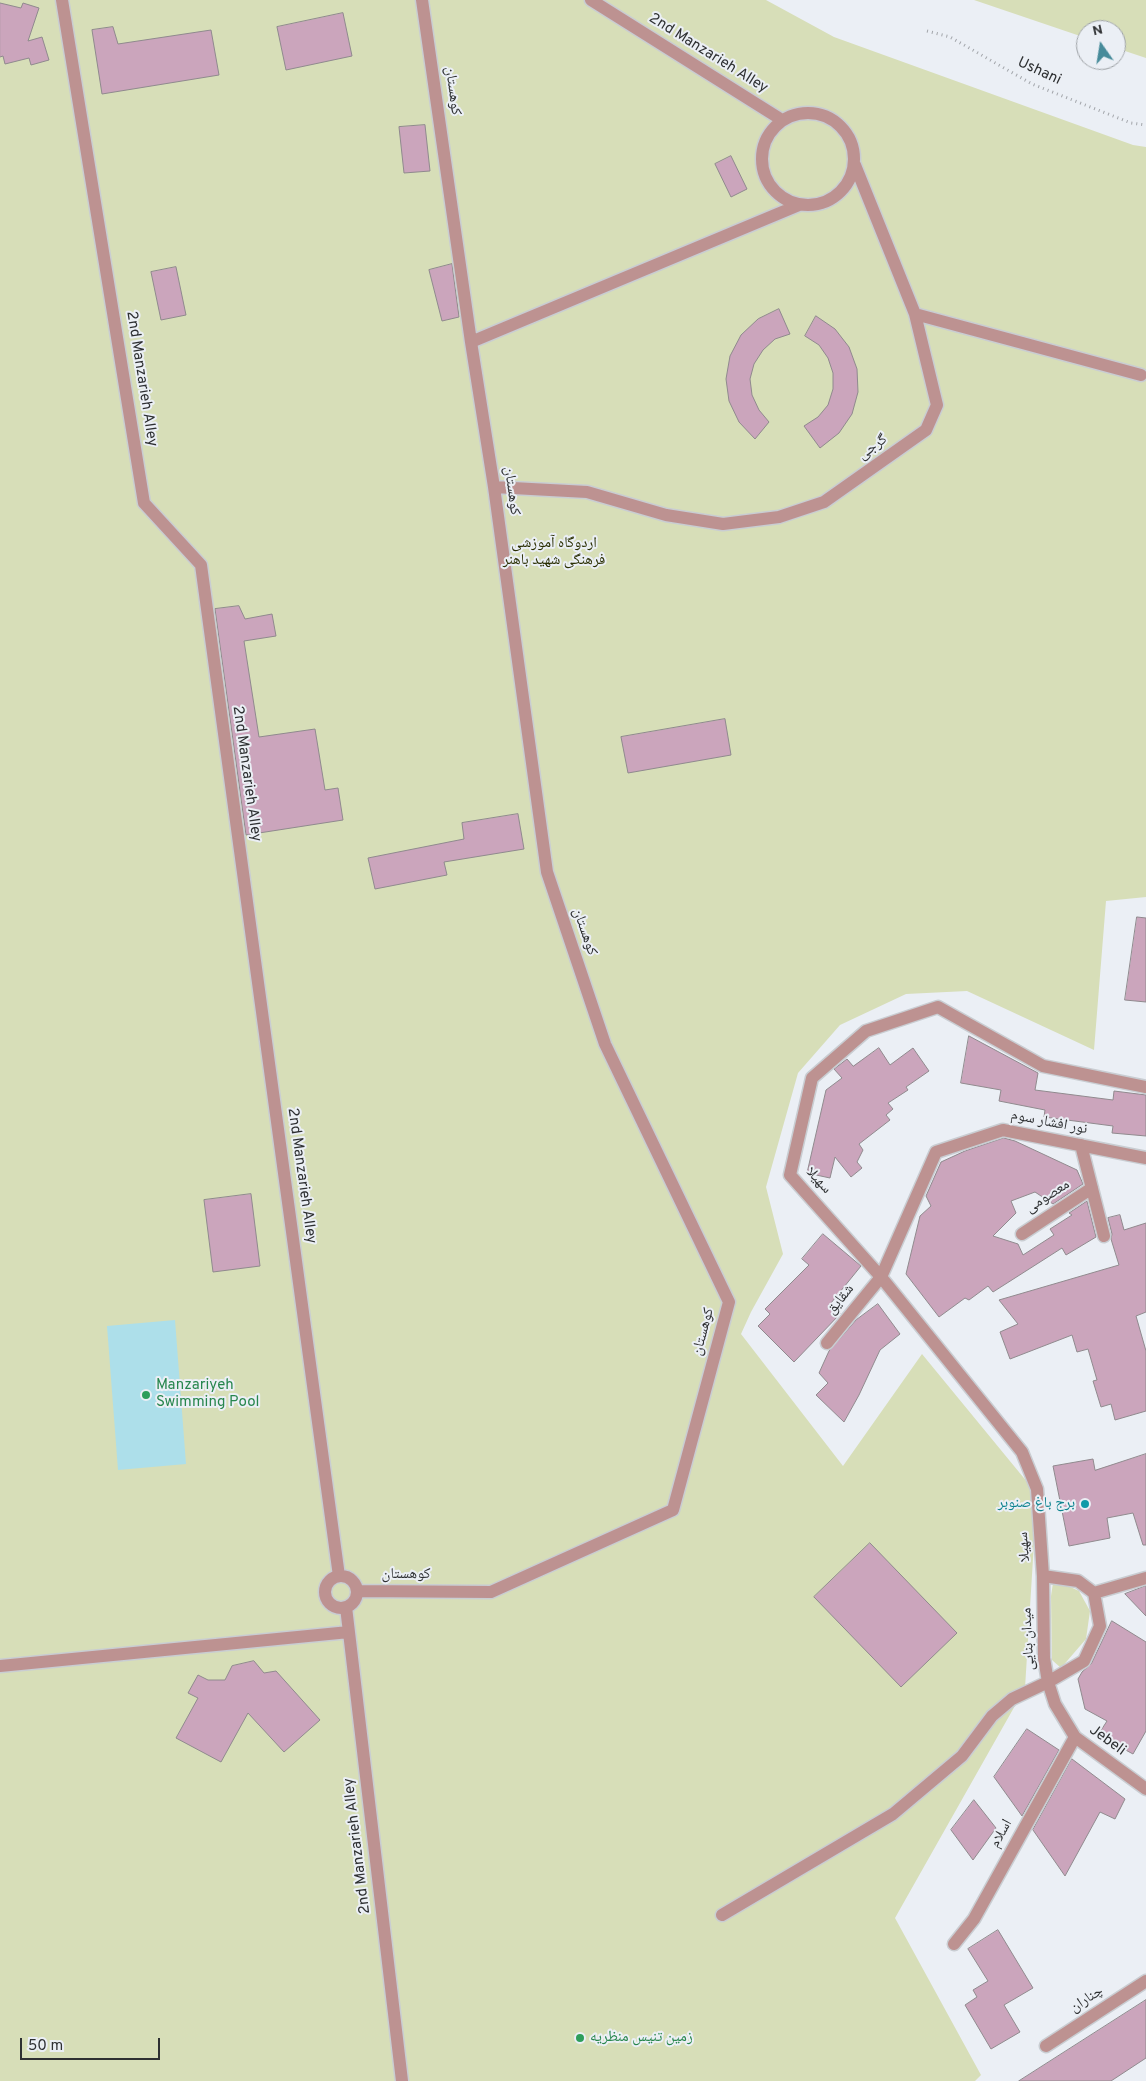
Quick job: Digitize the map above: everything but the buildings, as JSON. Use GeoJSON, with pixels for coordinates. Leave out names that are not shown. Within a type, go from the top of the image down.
{"type":"FeatureCollection","features":[{"type":"Feature","properties":{"kind":"street","name":"2nd Manzarieh Alley"},"geometry":{"type":"LineString","coordinates":[[62,0],[144,503],[201,565],[339,1576]]}},
{"type":"Feature","properties":{"kind":"street","name":"کوهستان"},"geometry":{"type":"LineString","coordinates":[[357,1591],[490,1592],[673,1510],[729,1302],[605,1044],[547,872],[494,487],[470,342],[422,0]]}},
{"type":"Feature","properties":{"kind":"street","name":"2nd Manzarieh Alley"},"geometry":{"type":"LineString","coordinates":[[591,0],[782,120]]}},
{"type":"Feature","properties":{"kind":"street"},"geometry":{"type":"LineString","coordinates":[[812,112],[826,116],[840,124],[849,136],[854,150],[855,165],[850,180],[842,192],[829,201],[814,206],[799,205],[784,199],[772,189],[764,176],[761,160],[764,145],[771,131],[782,120],[796,114],[812,112]]}},
{"type":"Feature","properties":{"kind":"street","name":"گرجی"},"geometry":{"type":"LineString","coordinates":[[494,487],[587,492],[666,515],[723,524],[779,517],[824,502],[926,430],[937,405],[915,314],[855,165]]}},
{"type":"Feature","properties":{"kind":"street"},"geometry":{"type":"LineString","coordinates":[[470,342],[799,205]]}},
{"type":"Feature","properties":{"kind":"street"},"geometry":{"type":"LineString","coordinates":[[915,314],[1141,375]]}},
{"type":"Feature","properties":{"kind":"street","name":"سهیلا"},"geometry":{"type":"LineString","coordinates":[[1043,1576],[1037,1489],[1022,1452],[881,1277],[790,1175],[812,1078],[866,1031],[938,1007],[1043,1066],[1146,1087]]}},
{"type":"Feature","properties":{"kind":"street","name":"نور افشار سوم"},"geometry":{"type":"LineString","coordinates":[[881,1277],[936,1152],[1003,1130],[1146,1158]]}},
{"type":"Feature","properties":{"kind":"street","name":"معصومی"},"geometry":{"type":"LineString","coordinates":[[1081,1145],[1104,1236]]}},
{"type":"Feature","properties":{"kind":"street","name":"معصومی"},"geometry":{"type":"LineString","coordinates":[[1022,1234],[1092,1188]]}},
{"type":"Feature","properties":{"kind":"street","name":"شقایق"},"geometry":{"type":"LineString","coordinates":[[827,1343],[881,1277]]}},
{"type":"Feature","properties":{"kind":"street"},"geometry":{"type":"LineString","coordinates":[[339,1576],[345,1576],[356,1584],[357,1591],[356,1598],[346,1607],[333,1606],[325,1597],[328,1581],[339,1576]]}},
{"type":"Feature","properties":{"kind":"street"},"geometry":{"type":"LineString","coordinates":[[1043,1576],[1078,1581],[1094,1593],[1146,1578]]}},
{"type":"Feature","properties":{"kind":"street","name":"میدان بنایی"},"geometry":{"type":"LineString","coordinates":[[1043,1576],[1043,1636],[1048,1682],[1084,1661],[1100,1626],[1094,1593]]}},
{"type":"Feature","properties":{"kind":"street","name":"2nd Manzarieh Alley"},"geometry":{"type":"LineString","coordinates":[[346,1607],[402,2081]]}},
{"type":"Feature","properties":{"kind":"street"},"geometry":{"type":"LineString","coordinates":[[0,1666],[349,1632]]}},
{"type":"Feature","properties":{"kind":"street"},"geometry":{"type":"LineString","coordinates":[[722,1915],[893,1814],[962,1756],[992,1716],[1012,1699],[1048,1682]]}},
{"type":"Feature","properties":{"kind":"street","name":"Jebeli"},"geometry":{"type":"LineString","coordinates":[[1048,1682],[1055,1704],[1074,1737],[1146,1789]]}},
{"type":"Feature","properties":{"kind":"street","name":"اسلام"},"geometry":{"type":"LineString","coordinates":[[954,1944],[974,1919],[1074,1737]]}},
{"type":"Feature","properties":{"kind":"street","name":"چناران"},"geometry":{"type":"LineString","coordinates":[[1046,2046],[1146,1981]]}},
{"type":"Feature","properties":{"kind":"path","name":"Ushani"},"geometry":{"type":"LineString","coordinates":[[927,31],[950,37],[1032,84],[1131,122],[1146,125]]}},
{"type":"Feature","properties":{"kind":"green space","name":"اردوگاه آموزشی فرهنگی شهید باهنر"},"geometry":{"type":"Polygon","coordinates":[[[0,0],[766,0],[834,37],[1133,145],[1146,147],[1146,897],[1106,901],[1094,1050],[967,991],[906,994],[840,1025],[798,1073],[766,1187],[783,1254],[741,1334],[843,1466],[922,1354],[1037,1494],[1025,1688],[895,1918],[981,2075],[975,2081],[0,2081],[0,0]]]}},
{"type":"Feature","properties":{"kind":"green space"},"geometry":{"type":"Polygon","coordinates":[[[974,0],[1146,0],[1146,58],[1126,51],[1126,20],[1076,20],[1076,35],[974,0]]]}},
{"type":"Feature","properties":{"kind":"green space"},"geometry":{"type":"Polygon","coordinates":[[[1053,1583],[1066,1585],[1079,1591],[1090,1611],[1086,1639],[1061,1668],[1052,1660],[1051,1596],[1053,1583]]]}},
{"type":"Feature","properties":{"kind":"water","name":"Manzariyeh Swimming Pool"},"geometry":{"type":"Polygon","coordinates":[[[175,1320],[186,1464],[118,1470],[107,1326],[175,1320]]]}},
{"type":"Feature","properties":{"kind":"place","name":"Manzariyeh Swimming Pool"},"geometry":{"type":"Point","coordinates":[146,1395]}},
{"type":"Feature","properties":{"kind":"place","name":"برج باغ صنوبر"},"geometry":{"type":"Point","coordinates":[1085,1504]}},
{"type":"Feature","properties":{"kind":"place","name":"زمین تنیس منظریه"},"geometry":{"type":"Point","coordinates":[580,2038]}}]}
